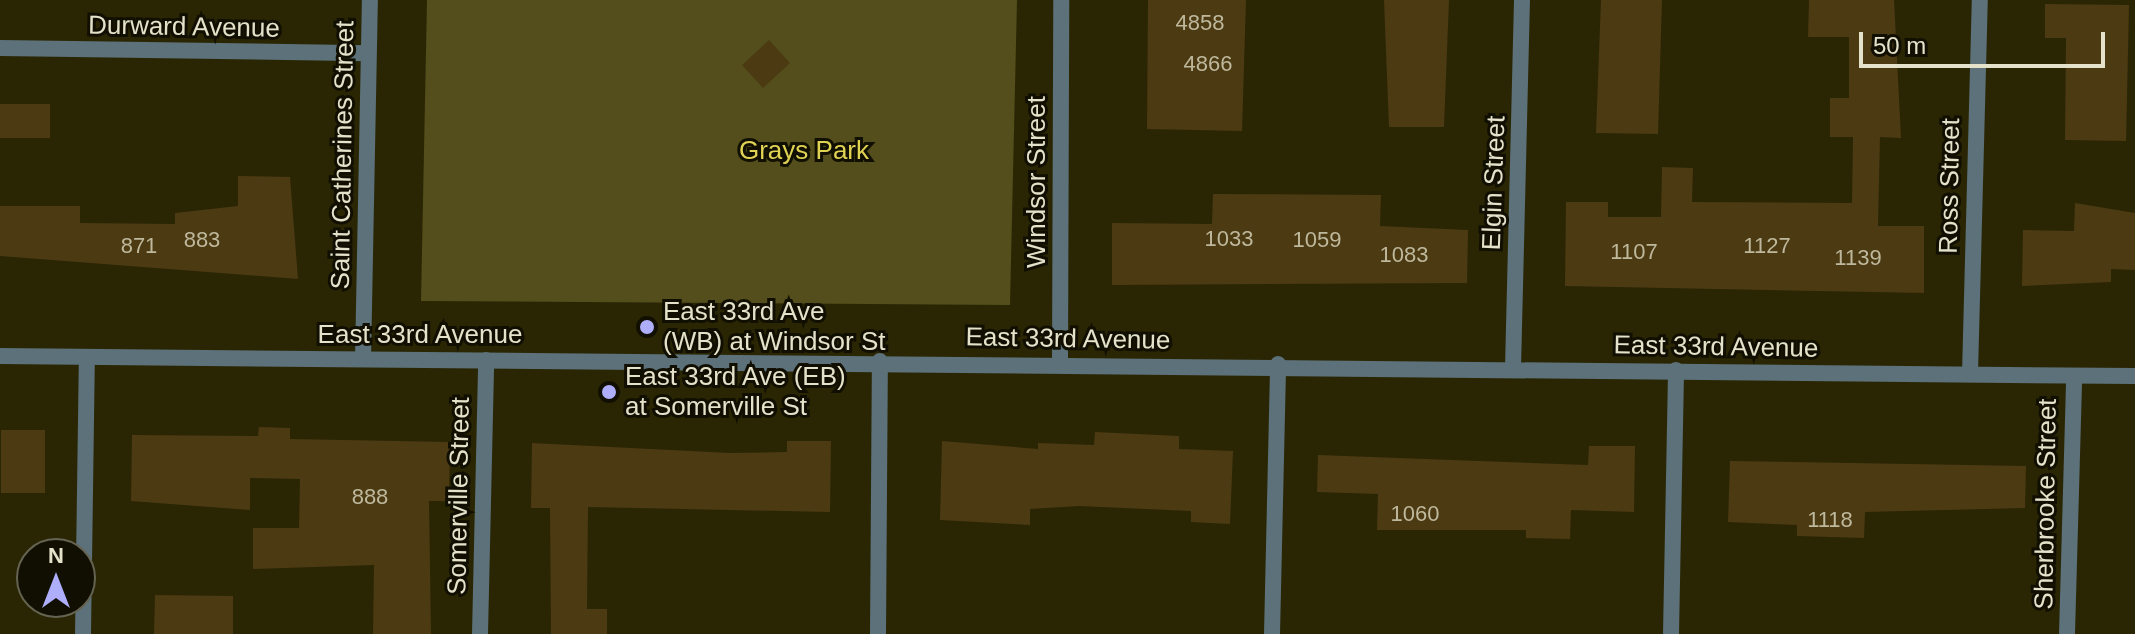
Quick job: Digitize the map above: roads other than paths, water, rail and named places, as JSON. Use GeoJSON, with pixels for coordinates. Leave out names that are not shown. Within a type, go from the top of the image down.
{"type":"FeatureCollection","features":[{"type":"Feature","properties":{"kind":"street","name":"Saint Catherines Street"},"geometry":{"type":"LineString","coordinates":[[363,359],[370,0]]}},
{"type":"Feature","properties":{"kind":"street","name":"Windsor Street"},"geometry":{"type":"LineString","coordinates":[[1060,363],[1061,0]]}},
{"type":"Feature","properties":{"kind":"street","name":"Elgin Street"},"geometry":{"type":"LineString","coordinates":[[1513,368],[1522,0]]}},
{"type":"Feature","properties":{"kind":"street","name":"Ross Street"},"geometry":{"type":"LineString","coordinates":[[1970,374],[1980,0]]}},
{"type":"Feature","properties":{"kind":"street","name":"Durward Avenue"},"geometry":{"type":"LineString","coordinates":[[0,48],[368,53]]}},
{"type":"Feature","properties":{"kind":"street","name":"East 33rd Avenue"},"geometry":{"type":"LineString","coordinates":[[0,356],[1278,364],[2135,376]]}},
{"type":"Feature","properties":{"kind":"street"},"geometry":{"type":"LineString","coordinates":[[83,634],[87,357]]}},
{"type":"Feature","properties":{"kind":"street","name":"Somerville Street"},"geometry":{"type":"LineString","coordinates":[[480,634],[486,360]]}},
{"type":"Feature","properties":{"kind":"street"},"geometry":{"type":"LineString","coordinates":[[878,634],[880,361]]}},
{"type":"Feature","properties":{"kind":"street"},"geometry":{"type":"LineString","coordinates":[[1272,634],[1278,364]]}},
{"type":"Feature","properties":{"kind":"street"},"geometry":{"type":"LineString","coordinates":[[1671,634],[1676,370]]}},
{"type":"Feature","properties":{"kind":"street","name":"Sherbrooke Street"},"geometry":{"type":"LineString","coordinates":[[2067,634],[2074,376]]}},
{"type":"Feature","properties":{"kind":"place","name":"East 33rd Ave (WB) at Windsor St"},"geometry":{"type":"Point","coordinates":[647,327]}},
{"type":"Feature","properties":{"kind":"place","name":"East 33rd Ave (EB) at Somerville St"},"geometry":{"type":"Point","coordinates":[609,392]}},
{"type":"Feature","properties":{"kind":"park label","name":"Grays Park"},"geometry":{"type":"Point","coordinates":[804,151]}}]}
